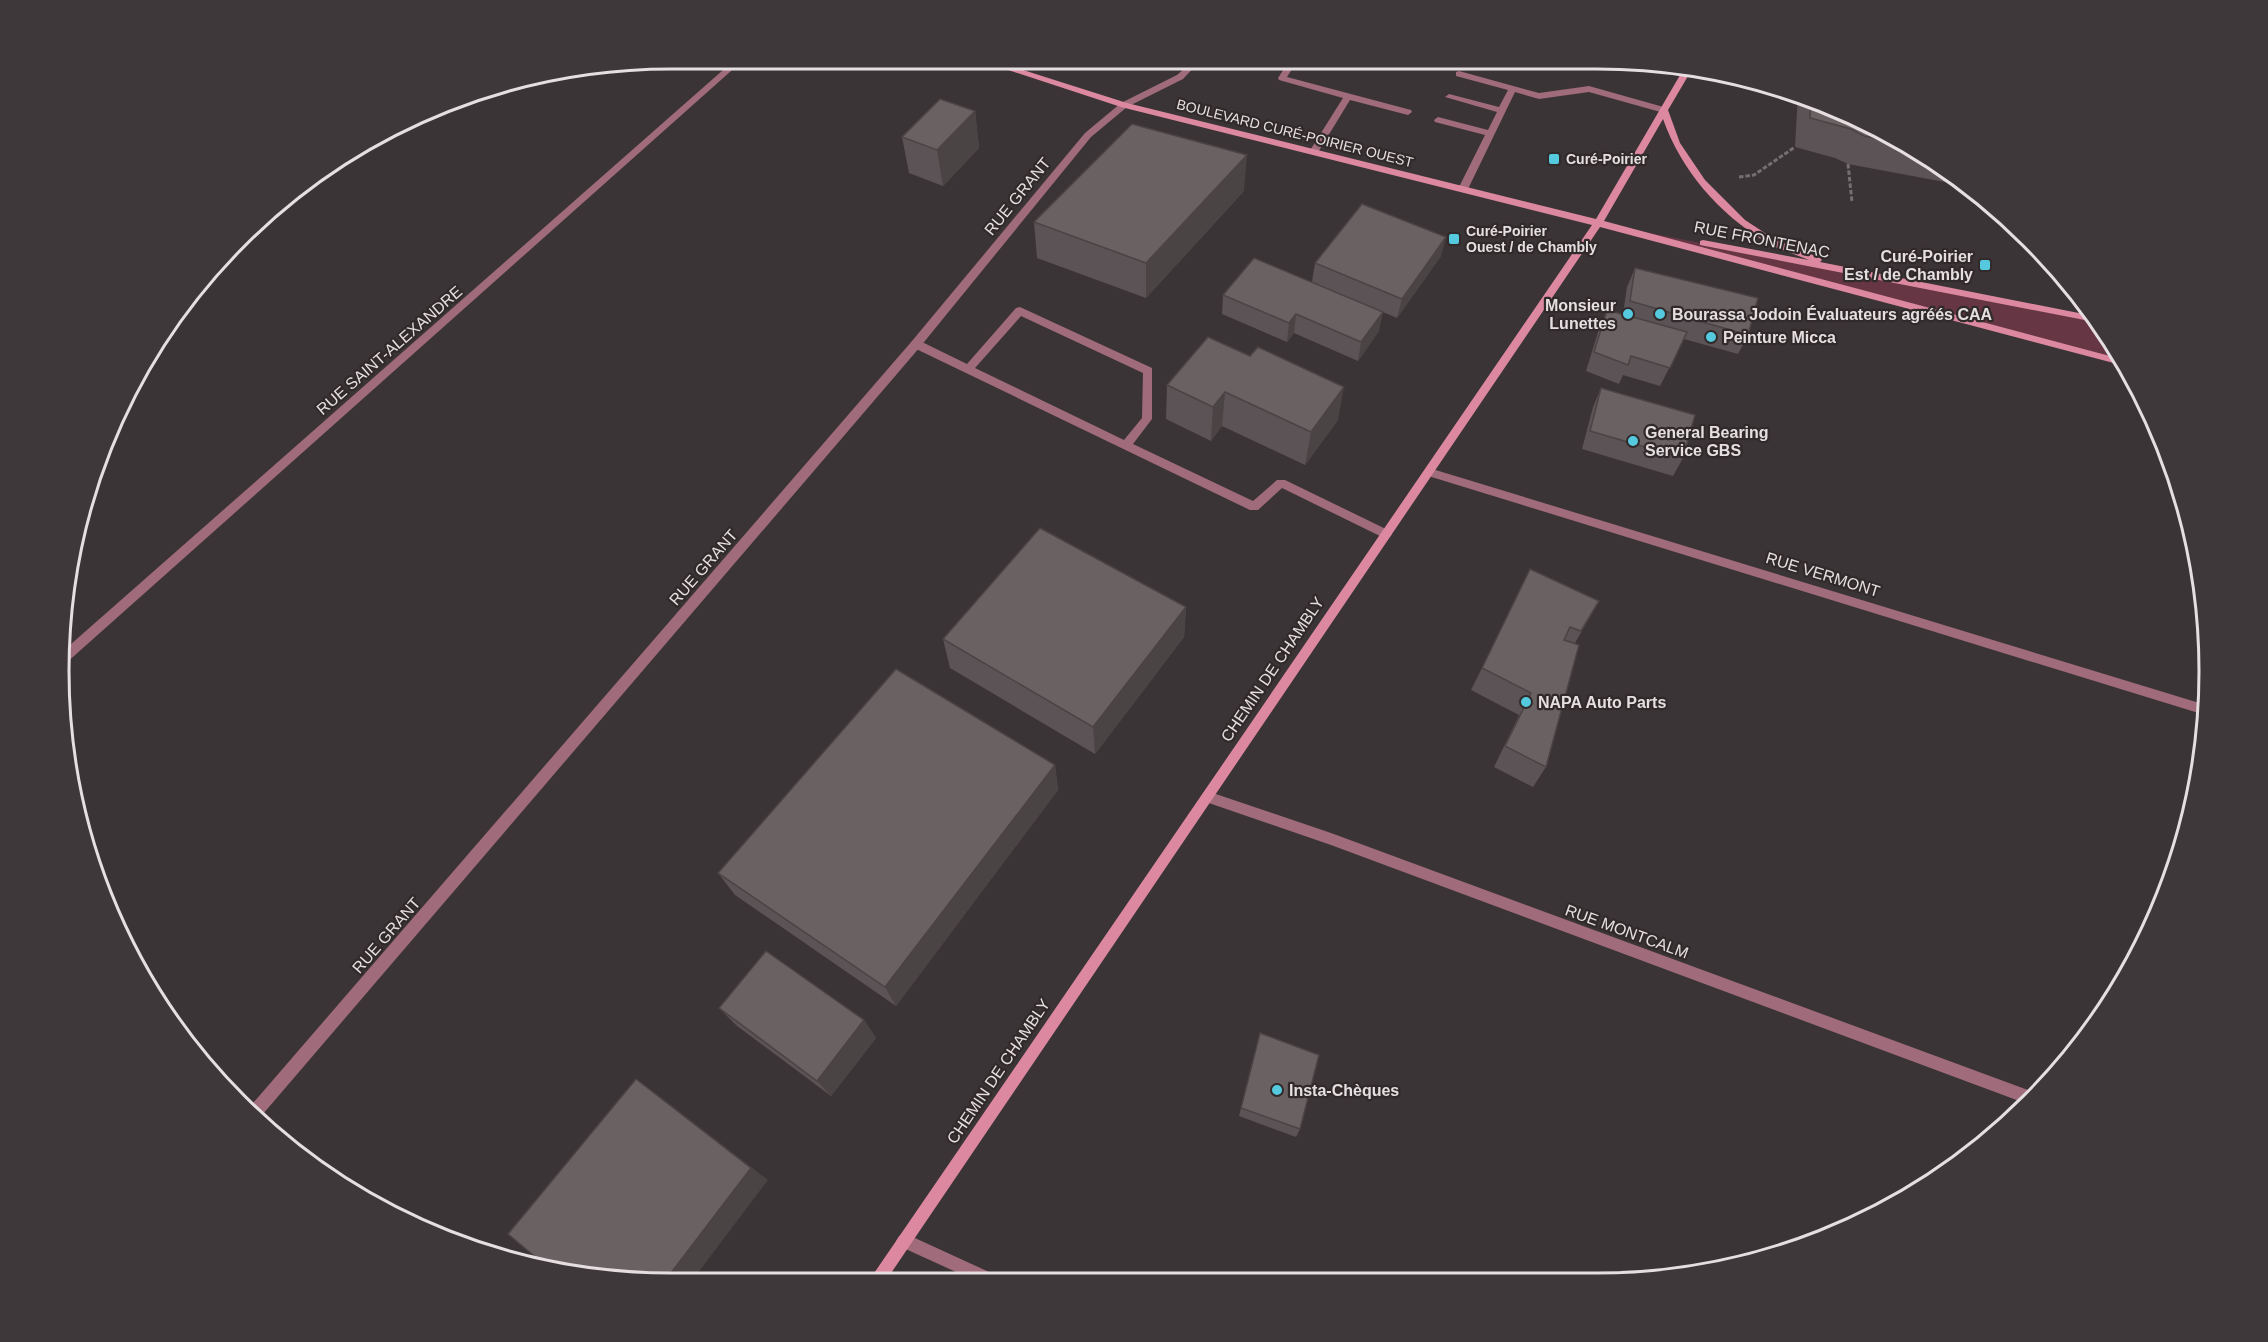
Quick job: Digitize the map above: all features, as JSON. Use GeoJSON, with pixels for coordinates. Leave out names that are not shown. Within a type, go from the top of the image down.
{"type":"FeatureCollection","features":[{"type":"Feature","properties":{"kind":"main road","name":"BOULEVARD CURÉ-POIRIER OUEST"},"geometry":{"type":"LineString","coordinates":[[1010,69],[1124,105],[1598,223]]}},
{"type":"Feature","properties":{"kind":"main road","name":"CHEMIN DE CHAMBLY"},"geometry":{"type":"LineString","coordinates":[[882,1273],[1598,223],[1684,75]]}},
{"type":"Feature","properties":{"kind":"main road"},"geometry":{"type":"LineString","coordinates":[[1664,110],[1676,143],[1702,182],[1742,222],[1771,241],[1840,270]]}},
{"type":"Feature","properties":{"kind":"main road"},"geometry":{"type":"LineString","coordinates":[[1598,223],[2112,360]]}},
{"type":"Feature","properties":{"kind":"main road","name":"RUE FRONTENAC"},"geometry":{"type":"LineString","coordinates":[[1598,223],[2084,317]]}},
{"type":"Feature","properties":{"kind":"street","name":"RUE SAINT-ALEXANDRE"},"geometry":{"type":"LineString","coordinates":[[69,653],[729,69]]}},
{"type":"Feature","properties":{"kind":"street","name":"RUE GRANT"},"geometry":{"type":"LineString","coordinates":[[258,1109],[916,344],[1088,135],[1124,105],[1180,77],[1189,69]]}},
{"type":"Feature","properties":{"kind":"street"},"geometry":{"type":"LineString","coordinates":[[1288,69],[1282,78],[1408,112]]}},
{"type":"Feature","properties":{"kind":"street"},"geometry":{"type":"LineString","coordinates":[[1412,74],[1414,69]]}},
{"type":"Feature","properties":{"kind":"street"},"geometry":{"type":"LineString","coordinates":[[1459,74],[1539,96],[1589,89],[1664,110]]}},
{"type":"Feature","properties":{"kind":"street"},"geometry":{"type":"LineString","coordinates":[[1463,189],[1500,110],[1512,90]]}},
{"type":"Feature","properties":{"kind":"street"},"geometry":{"type":"LineString","coordinates":[[1314,152],[1348,97]]}},
{"type":"Feature","properties":{"kind":"street"},"geometry":{"type":"LineString","coordinates":[[1449,97],[1500,110]]}},
{"type":"Feature","properties":{"kind":"street"},"geometry":{"type":"LineString","coordinates":[[1395,109],[1399,99]]}},
{"type":"Feature","properties":{"kind":"street"},"geometry":{"type":"LineString","coordinates":[[1438,120],[1489,133]]}},
{"type":"Feature","properties":{"kind":"street"},"geometry":{"type":"LineString","coordinates":[[968,369],[1020,311],[1148,371],[1147,420],[1126,445]]}},
{"type":"Feature","properties":{"kind":"street"},"geometry":{"type":"LineString","coordinates":[[916,344],[1254,507],[1281,483],[1386,534]]}},
{"type":"Feature","properties":{"kind":"street","name":"RUE VERMONT"},"geometry":{"type":"LineString","coordinates":[[1429,472],[2198,708]]}},
{"type":"Feature","properties":{"kind":"street","name":"RUE MONTCALM"},"geometry":{"type":"LineString","coordinates":[[1207,797],[1331,839],[2024,1095]]}},
{"type":"Feature","properties":{"kind":"street"},"geometry":{"type":"LineString","coordinates":[[904,1241],[975,1273]]}},
{"type":"Feature","properties":{"kind":"path"},"geometry":{"type":"LineString","coordinates":[[1702,182],[1754,175],[1795,147]]}},
{"type":"Feature","properties":{"kind":"path"},"geometry":{"type":"LineString","coordinates":[[1848,164],[1852,202]]}},
{"type":"Feature","properties":{"kind":"shaded area"},"geometry":{"type":"Polygon","coordinates":[[[1598,223],[2084,317],[2112,360],[1598,223]]]}},
{"type":"Feature","properties":{"kind":"building"},"geometry":{"type":"Polygon","coordinates":[[[940,99],[975,111],[937,150],[902,137],[940,99]]]}},
{"type":"Feature","properties":{"kind":"building"},"geometry":{"type":"Polygon","coordinates":[[[1810,109],[1876,138],[1864,136],[1851,129],[1810,118],[1810,109]]]}},
{"type":"Feature","properties":{"kind":"building"},"geometry":{"type":"Polygon","coordinates":[[[1132,124],[1247,155],[1146,263],[1034,222],[1132,124]]]}},
{"type":"Feature","properties":{"kind":"building"},"geometry":{"type":"Polygon","coordinates":[[[1362,204],[1446,237],[1402,299],[1315,263],[1362,204]]]}},
{"type":"Feature","properties":{"kind":"building"},"geometry":{"type":"Polygon","coordinates":[[[1254,258],[1383,312],[1361,342],[1296,314],[1289,323],[1223,295],[1254,258]]]}},
{"type":"Feature","properties":{"kind":"building"},"geometry":{"type":"Polygon","coordinates":[[[1635,268],[1758,298],[1748,335],[1630,301],[1635,268]]]}},
{"type":"Feature","properties":{"kind":"building"},"geometry":{"type":"Polygon","coordinates":[[[1607,310],[1687,332],[1670,368],[1631,356],[1628,365],[1594,352],[1607,310]]]}},
{"type":"Feature","properties":{"kind":"building"},"geometry":{"type":"Polygon","coordinates":[[[1208,337],[1250,356],[1258,347],[1344,387],[1311,432],[1225,392],[1213,407],[1167,385],[1208,337]]]}},
{"type":"Feature","properties":{"kind":"building"},"geometry":{"type":"Polygon","coordinates":[[[1601,388],[1695,415],[1683,458],[1590,431],[1601,388]]]}},
{"type":"Feature","properties":{"kind":"building"},"geometry":{"type":"Polygon","coordinates":[[[1040,528],[1186,607],[1093,727],[943,639],[1040,528]]]}},
{"type":"Feature","properties":{"kind":"building","name":"NAPA Auto Parts"},"geometry":{"type":"Polygon","coordinates":[[[1530,569],[1599,601],[1581,631],[1570,627],[1564,640],[1579,645],[1546,767],[1505,746],[1531,693],[1482,668],[1530,569]]]}},
{"type":"Feature","properties":{"kind":"building"},"geometry":{"type":"Polygon","coordinates":[[[896,669],[1055,765],[885,987],[718,873],[896,669]]]}},
{"type":"Feature","properties":{"kind":"building"},"geometry":{"type":"Polygon","coordinates":[[[766,951],[864,1020],[817,1081],[719,1008],[766,951]]]}},
{"type":"Feature","properties":{"kind":"building","name":"Insta-Chèques"},"geometry":{"type":"Polygon","coordinates":[[[1260,1033],[1319,1055],[1300,1129],[1241,1108],[1260,1033]]]}},
{"type":"Feature","properties":{"kind":"building"},"geometry":{"type":"Polygon","coordinates":[[[636,1079],[751,1168],[671,1273],[592,1268],[535,1257],[508,1234],[636,1079]]]}},
{"type":"Feature","properties":{"kind":"place","name":"Curé-Poirier"},"geometry":{"type":"Point","coordinates":[1554,159]}},
{"type":"Feature","properties":{"kind":"place","name":"Curé-Poirier Ouest / de Chambly"},"geometry":{"type":"Point","coordinates":[1454,239]}},
{"type":"Feature","properties":{"kind":"place","name":"Curé-Poirier Est / de Chambly"},"geometry":{"type":"Point","coordinates":[1985,265]}},
{"type":"Feature","properties":{"kind":"place","name":"Monsieur Lunettes"},"geometry":{"type":"Point","coordinates":[1628,314]}},
{"type":"Feature","properties":{"kind":"place","name":"Bourassa Jodoin Évaluateurs agréés CAA"},"geometry":{"type":"Point","coordinates":[1660,314]}},
{"type":"Feature","properties":{"kind":"place","name":"Peinture Micca"},"geometry":{"type":"Point","coordinates":[1711,337]}},
{"type":"Feature","properties":{"kind":"place","name":"General Bearing Service GBS"},"geometry":{"type":"Point","coordinates":[1633,441]}},
{"type":"Feature","properties":{"kind":"place","name":"NAPA Auto Parts"},"geometry":{"type":"Point","coordinates":[1526,702]}},
{"type":"Feature","properties":{"kind":"place","name":"Insta-Chèques"},"geometry":{"type":"Point","coordinates":[1277,1090]}}]}
